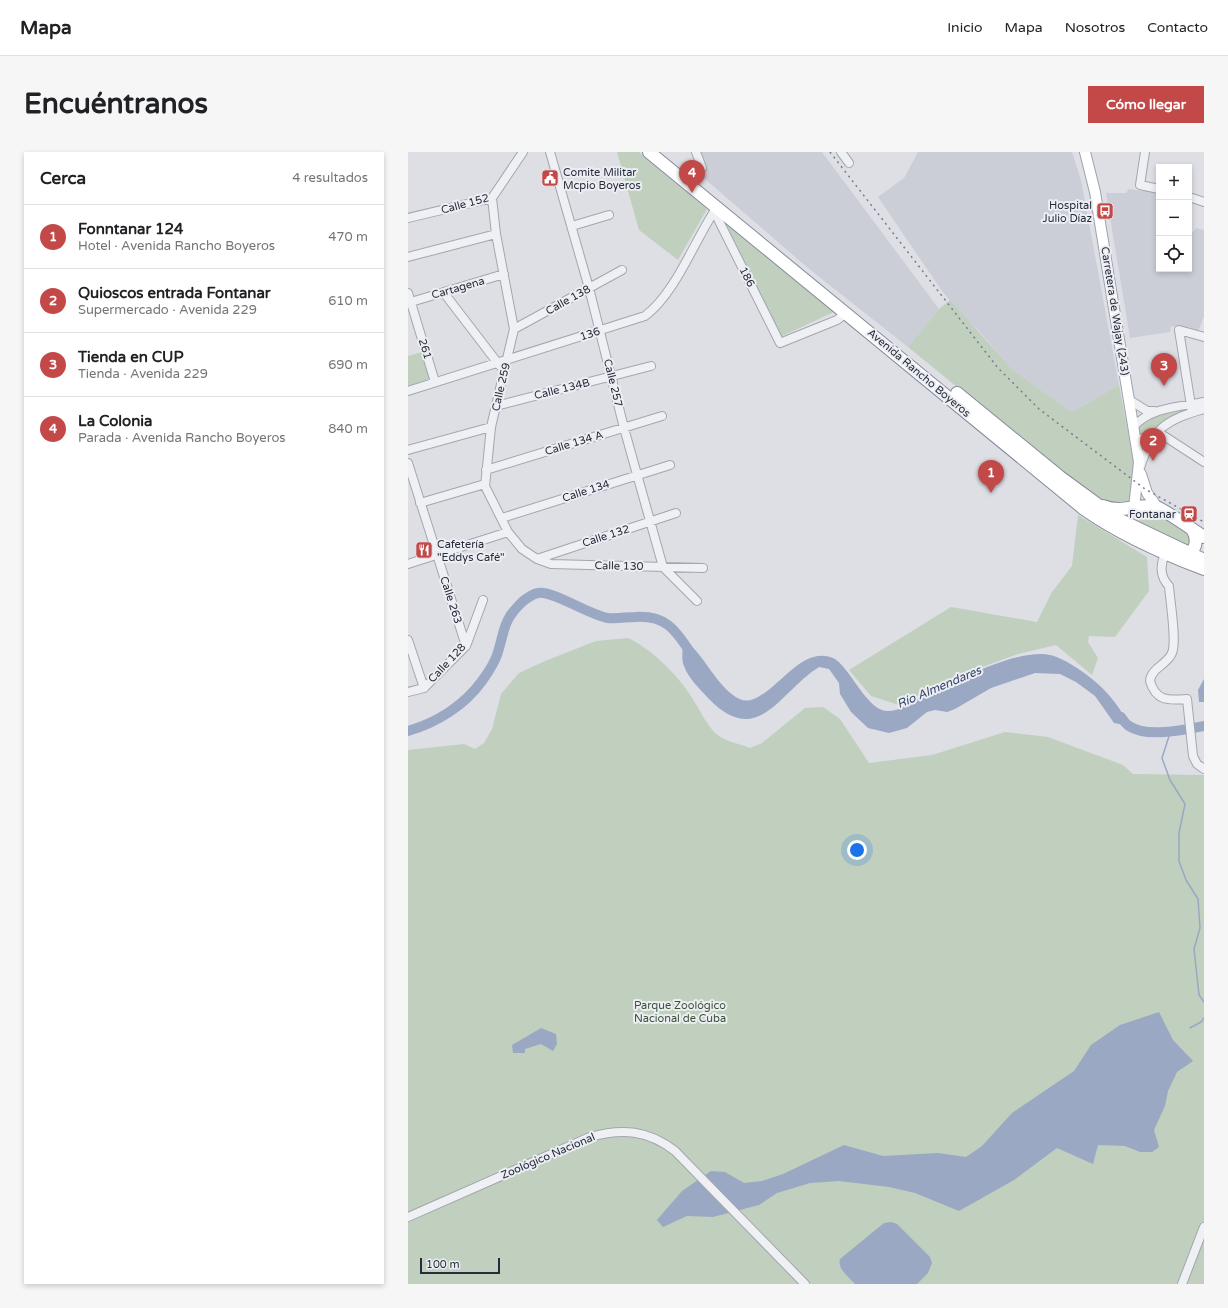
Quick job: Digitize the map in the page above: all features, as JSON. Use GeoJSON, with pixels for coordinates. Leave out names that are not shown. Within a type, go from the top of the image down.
{"type":"FeatureCollection","features":[{"type":"Feature","properties":{"kind":"highway","name":"Avenida Rancho Boyeros"},"geometry":{"type":"LineString","coordinates":[[649,152],[716,209],[846,312],[1072,500],[1096,517],[1136,540],[1168,556],[1204,569]]}},
{"type":"Feature","properties":{"kind":"highway","name":"Avenida Rancho Boyeros"},"geometry":{"type":"LineString","coordinates":[[662,152],[1093,502],[1131,527],[1204,560]]}},
{"type":"Feature","properties":{"kind":"highway"},"geometry":{"type":"LineString","coordinates":[[1093,502],[1114,510],[1157,507],[1204,537]]}},
{"type":"Feature","properties":{"kind":"highway"},"geometry":{"type":"LineString","coordinates":[[1134,508],[1131,527],[1136,540]]}},
{"type":"Feature","properties":{"kind":"highway"},"geometry":{"type":"LineString","coordinates":[[1168,556],[1184,557],[1190,554],[1196,543],[1192,529]]}},
{"type":"Feature","properties":{"kind":"main road","name":"Carretera de Wajay (243)"},"geometry":{"type":"LineString","coordinates":[[1085,152],[1095,192],[1140,470],[1147,493],[1157,507]]}},
{"type":"Feature","properties":{"kind":"main road","name":"Carretera de Wajay (243)"},"geometry":{"type":"LineString","coordinates":[[1134,508],[1140,470]]}},
{"type":"Feature","properties":{"kind":"street","name":"Calle 152"},"geometry":{"type":"LineString","coordinates":[[408,218],[492,198],[524,152]]}},
{"type":"Feature","properties":{"kind":"street","name":"Calle 257"},"geometry":{"type":"LineString","coordinates":[[550,152],[589,288],[624,428],[663,567]]}},
{"type":"Feature","properties":{"kind":"street"},"geometry":{"type":"LineString","coordinates":[[694,179],[702,168],[696,152]]}},
{"type":"Feature","properties":{"kind":"street"},"geometry":{"type":"LineString","coordinates":[[841,152],[849,163]]}},
{"type":"Feature","properties":{"kind":"street"},"geometry":{"type":"LineString","coordinates":[[1145,152],[1140,185],[1156,188]]}},
{"type":"Feature","properties":{"kind":"street","name":"Calle 259"},"geometry":{"type":"LineString","coordinates":[[485,484],[491,427],[514,329],[496,234],[492,198]]}},
{"type":"Feature","properties":{"kind":"street"},"geometry":{"type":"LineString","coordinates":[[1192,199],[1204,202]]}},
{"type":"Feature","properties":{"kind":"street","name":"136"},"geometry":{"type":"LineString","coordinates":[[408,391],[645,316],[655,308],[678,274],[704,225],[716,209]]}},
{"type":"Feature","properties":{"kind":"street","name":"186"},"geometry":{"type":"LineString","coordinates":[[716,209],[780,343],[837,320],[846,312]]}},
{"type":"Feature","properties":{"kind":"street"},"geometry":{"type":"LineString","coordinates":[[572,226],[609,215]]}},
{"type":"Feature","properties":{"kind":"street"},"geometry":{"type":"LineString","coordinates":[[408,257],[496,234]]}},
{"type":"Feature","properties":{"kind":"street","name":"Calle 138"},"geometry":{"type":"LineString","coordinates":[[514,329],[622,270]]}},
{"type":"Feature","properties":{"kind":"street","name":"Cartagena"},"geometry":{"type":"LineString","coordinates":[[411,302],[504,274]]}},
{"type":"Feature","properties":{"kind":"street","name":"261"},"geometry":{"type":"LineString","coordinates":[[408,293],[435,382]]}},
{"type":"Feature","properties":{"kind":"street"},"geometry":{"type":"LineString","coordinates":[[444,293],[496,363],[505,370]]}},
{"type":"Feature","properties":{"kind":"street"},"geometry":{"type":"LineString","coordinates":[[1191,408],[1179,330],[1204,337]]}},
{"type":"Feature","properties":{"kind":"street","name":"Calle 134B"},"geometry":{"type":"LineString","coordinates":[[496,406],[651,366]]}},
{"type":"Feature","properties":{"kind":"street"},"geometry":{"type":"LineString","coordinates":[[1128,399],[1147,411],[1154,412],[1191,408],[1204,409]]}},
{"type":"Feature","properties":{"kind":"street"},"geometry":{"type":"LineString","coordinates":[[1140,470],[1147,447],[1156,434],[1174,418],[1204,402]]}},
{"type":"Feature","properties":{"kind":"street"},"geometry":{"type":"LineString","coordinates":[[1133,427],[1143,417],[1154,412]]}},
{"type":"Feature","properties":{"kind":"street","name":"Calle 134 A"},"geometry":{"type":"LineString","coordinates":[[486,470],[662,416]]}},
{"type":"Feature","properties":{"kind":"street"},"geometry":{"type":"LineString","coordinates":[[408,450],[491,427]]}},
{"type":"Feature","properties":{"kind":"street"},"geometry":{"type":"LineString","coordinates":[[1136,440],[1156,434],[1204,462]]}},
{"type":"Feature","properties":{"kind":"street","name":"Calle 263"},"geometry":{"type":"LineString","coordinates":[[408,463],[466,646]]}},
{"type":"Feature","properties":{"kind":"street","name":"Calle 134"},"geometry":{"type":"LineString","coordinates":[[502,518],[670,465]]}},
{"type":"Feature","properties":{"kind":"street"},"geometry":{"type":"LineString","coordinates":[[420,503],[485,484],[508,532],[522,549],[537,559]]}},
{"type":"Feature","properties":{"kind":"street","name":"Calle 132"},"geometry":{"type":"LineString","coordinates":[[537,559],[676,513]]}},
{"type":"Feature","properties":{"kind":"street"},"geometry":{"type":"LineString","coordinates":[[408,564],[508,532]]}},
{"type":"Feature","properties":{"kind":"street"},"geometry":{"type":"LineString","coordinates":[[1168,556],[1161,563],[1164,581],[1169,586],[1174,644],[1171,655],[1153,671],[1150,681],[1155,692],[1166,700],[1187,699],[1191,746],[1195,760],[1204,769]]}},
{"type":"Feature","properties":{"kind":"street","name":"Calle 130"},"geometry":{"type":"LineString","coordinates":[[537,559],[551,564],[703,568]]}},
{"type":"Feature","properties":{"kind":"street"},"geometry":{"type":"LineString","coordinates":[[663,567],[697,601]]}},
{"type":"Feature","properties":{"kind":"street","name":"Calle 128"},"geometry":{"type":"LineString","coordinates":[[408,692],[424,688],[466,646],[483,600]]}},
{"type":"Feature","properties":{"kind":"street"},"geometry":{"type":"LineString","coordinates":[[408,640],[424,688]]}},
{"type":"Feature","properties":{"kind":"street","name":"Zoológico Nacional"},"geometry":{"type":"LineString","coordinates":[[408,1217],[590,1137],[604,1133],[625,1132],[653,1137],[666,1144],[805,1284]]}},
{"type":"Feature","properties":{"kind":"street"},"geometry":{"type":"LineString","coordinates":[[1182,1284],[1204,1227]]}},
{"type":"Feature","properties":{"kind":"shaded area"},"geometry":{"type":"Polygon","coordinates":[[[696,152],[822,152],[939,309],[908,347],[808,268],[698,173],[702,168],[696,152]]]}},
{"type":"Feature","properties":{"kind":"shaded area"},"geometry":{"type":"Polygon","coordinates":[[[918,152],[1072,152],[1081,180],[1119,385],[1072,412],[1013,370],[978,330],[963,316],[942,291],[878,197],[904,178],[918,152]]]}},
{"type":"Feature","properties":{"kind":"shaded area"},"geometry":{"type":"Polygon","coordinates":[[[1145,188],[1156,192],[1156,272],[1192,272],[1192,233],[1196,228],[1204,230],[1204,316],[1198,332],[1171,326],[1170,332],[1130,338],[1106,193],[1126,193],[1129,189],[1142,191],[1145,188]]]}},
{"type":"Feature","properties":{"kind":"green space"},"geometry":{"type":"Polygon","coordinates":[[[617,152],[639,152],[707,209],[678,260],[639,230],[617,152]]]}},
{"type":"Feature","properties":{"kind":"green space"},"geometry":{"type":"Polygon","coordinates":[[[725,222],[834,312],[780,337],[725,222]]]}},
{"type":"Feature","properties":{"kind":"green space"},"geometry":{"type":"Polygon","coordinates":[[[950,300],[1013,370],[1072,412],[1119,385],[1136,474],[1132,499],[1128,504],[1107,503],[1033,449],[908,347],[939,309],[950,300]]]}},
{"type":"Feature","properties":{"kind":"green space"},"geometry":{"type":"Polygon","coordinates":[[[422,352],[430,380],[408,387],[408,356],[422,352]]]}},
{"type":"Feature","properties":{"kind":"green space"},"geometry":{"type":"Polygon","coordinates":[[[1185,409],[1185,411],[1172,417],[1147,434],[1141,436],[1139,432],[1140,425],[1149,416],[1185,409]]]}},
{"type":"Feature","properties":{"kind":"green space"},"geometry":{"type":"Polygon","coordinates":[[[1144,511],[1157,513],[1188,534],[1190,547],[1135,521],[1139,514],[1144,511]]]}},
{"type":"Feature","properties":{"kind":"green space"},"geometry":{"type":"Polygon","coordinates":[[[1078,515],[1147,557],[1149,591],[1115,637],[1089,636],[1088,642],[1098,658],[1092,675],[1056,645],[1018,654],[971,671],[899,705],[871,696],[849,670],[951,607],[1037,622],[1052,592],[1072,566],[1078,515]]]}},
{"type":"Feature","properties":{"kind":"green space","name":"Parque Zoológico Nacional de Cuba"},"geometry":{"type":"Polygon","coordinates":[[[628,638],[647,649],[674,674],[682,683],[715,733],[726,740],[750,748],[762,743],[805,708],[823,707],[840,719],[869,763],[932,755],[1005,732],[1048,737],[1123,765],[1133,774],[1204,775],[1204,1284],[408,1284],[408,750],[464,744],[475,749],[484,743],[492,729],[501,694],[519,673],[596,641],[628,638]]]}},
{"type":"Feature","properties":{"kind":"water"},"geometry":{"type":"Polygon","coordinates":[[[683,642],[696,651],[728,691],[743,700],[751,700],[761,695],[800,663],[810,658],[821,656],[833,658],[839,662],[873,704],[880,709],[888,711],[900,708],[920,697],[997,663],[1028,655],[1047,654],[1057,657],[1080,670],[1102,688],[1120,709],[1129,726],[1114,723],[1095,696],[1076,682],[1060,674],[1035,673],[991,688],[947,712],[935,710],[927,712],[907,728],[889,733],[868,728],[851,712],[840,694],[839,683],[829,669],[819,667],[767,711],[755,718],[741,719],[725,713],[708,698],[691,679],[683,664],[683,642]]]}},
{"type":"Feature","properties":{"kind":"water"},"geometry":{"type":"Polygon","coordinates":[[[1204,679],[1204,702],[1199,702],[1198,690],[1204,679]]]}},
{"type":"Feature","properties":{"kind":"water"},"geometry":{"type":"Polygon","coordinates":[[[1159,1012],[1173,1040],[1193,1061],[1177,1072],[1168,1091],[1165,1106],[1154,1130],[1159,1147],[1152,1152],[1140,1152],[1125,1146],[1098,1145],[1093,1164],[1057,1148],[1014,1180],[959,1211],[915,1193],[889,1187],[839,1181],[810,1183],[777,1193],[759,1205],[713,1217],[687,1216],[663,1227],[657,1220],[682,1191],[711,1171],[725,1172],[744,1183],[762,1181],[783,1174],[844,1145],[883,1156],[938,1153],[966,1157],[982,1146],[1012,1113],[1074,1071],[1091,1045],[1120,1025],[1159,1012]]]}},
{"type":"Feature","properties":{"kind":"water"},"geometry":{"type":"Polygon","coordinates":[[[541,1028],[556,1034],[557,1044],[553,1051],[541,1044],[525,1049],[525,1053],[513,1053],[512,1045],[541,1028]]]}},
{"type":"Feature","properties":{"kind":"water"},"geometry":{"type":"Polygon","coordinates":[[[891,1222],[897,1224],[930,1257],[932,1263],[928,1273],[917,1284],[855,1284],[840,1266],[840,1259],[884,1223],[891,1222]]]}},
{"type":"Feature","properties":{"kind":"waterway","name":"Río Almendares"},"geometry":{"type":"LineString","coordinates":[[408,731],[429,723],[449,712],[458,706],[475,690],[494,662],[507,621],[522,602],[530,596],[538,593],[552,595],[608,618],[645,617],[662,621],[674,630],[690,652]]}},
{"type":"Feature","properties":{"kind":"waterway","name":"Río Almendares"},"geometry":{"type":"LineString","coordinates":[[1121,717],[1129,726],[1146,732],[1166,732],[1204,726]]}},
{"type":"Feature","properties":{"kind":"waterway"},"geometry":{"type":"LineString","coordinates":[[1170,733],[1162,758],[1170,780],[1185,804],[1179,833],[1179,861],[1186,880],[1198,899],[1200,928],[1194,949],[1199,995],[1204,1002]]}},
{"type":"Feature","properties":{"kind":"waterway"},"geometry":{"type":"LineString","coordinates":[[1190,1028],[1201,1022],[1204,1018]]}},
{"type":"Feature","properties":{"kind":"railway"},"geometry":{"type":"LineString","coordinates":[[830,152],[998,368],[1039,409],[1145,489],[1204,522]]}},
{"type":"Feature","properties":{"kind":"place","name":"Comite Militar Mcpio Boyeros"},"geometry":{"type":"Point","coordinates":[550,178]}},
{"type":"Feature","properties":{"kind":"place","name":"La Colonia"},"geometry":{"type":"Point","coordinates":[692,193]}},
{"type":"Feature","properties":{"kind":"place","name":"Hospital Julio Díaz"},"geometry":{"type":"Point","coordinates":[1105,211]}},
{"type":"Feature","properties":{"kind":"place","name":"Tienda en CUP"},"geometry":{"type":"Point","coordinates":[1164,386]}},
{"type":"Feature","properties":{"kind":"place","name":"Quioscos entrada Fontanar"},"geometry":{"type":"Point","coordinates":[1153,461]}},
{"type":"Feature","properties":{"kind":"place","name":"Fonntanar 124"},"geometry":{"type":"Point","coordinates":[991,493]}},
{"type":"Feature","properties":{"kind":"place","name":"Fontanar"},"geometry":{"type":"Point","coordinates":[1189,514]}},
{"type":"Feature","properties":{"kind":"place","name":"Cafetería \"Eddys Café\""},"geometry":{"type":"Point","coordinates":[424,550]}}]}
